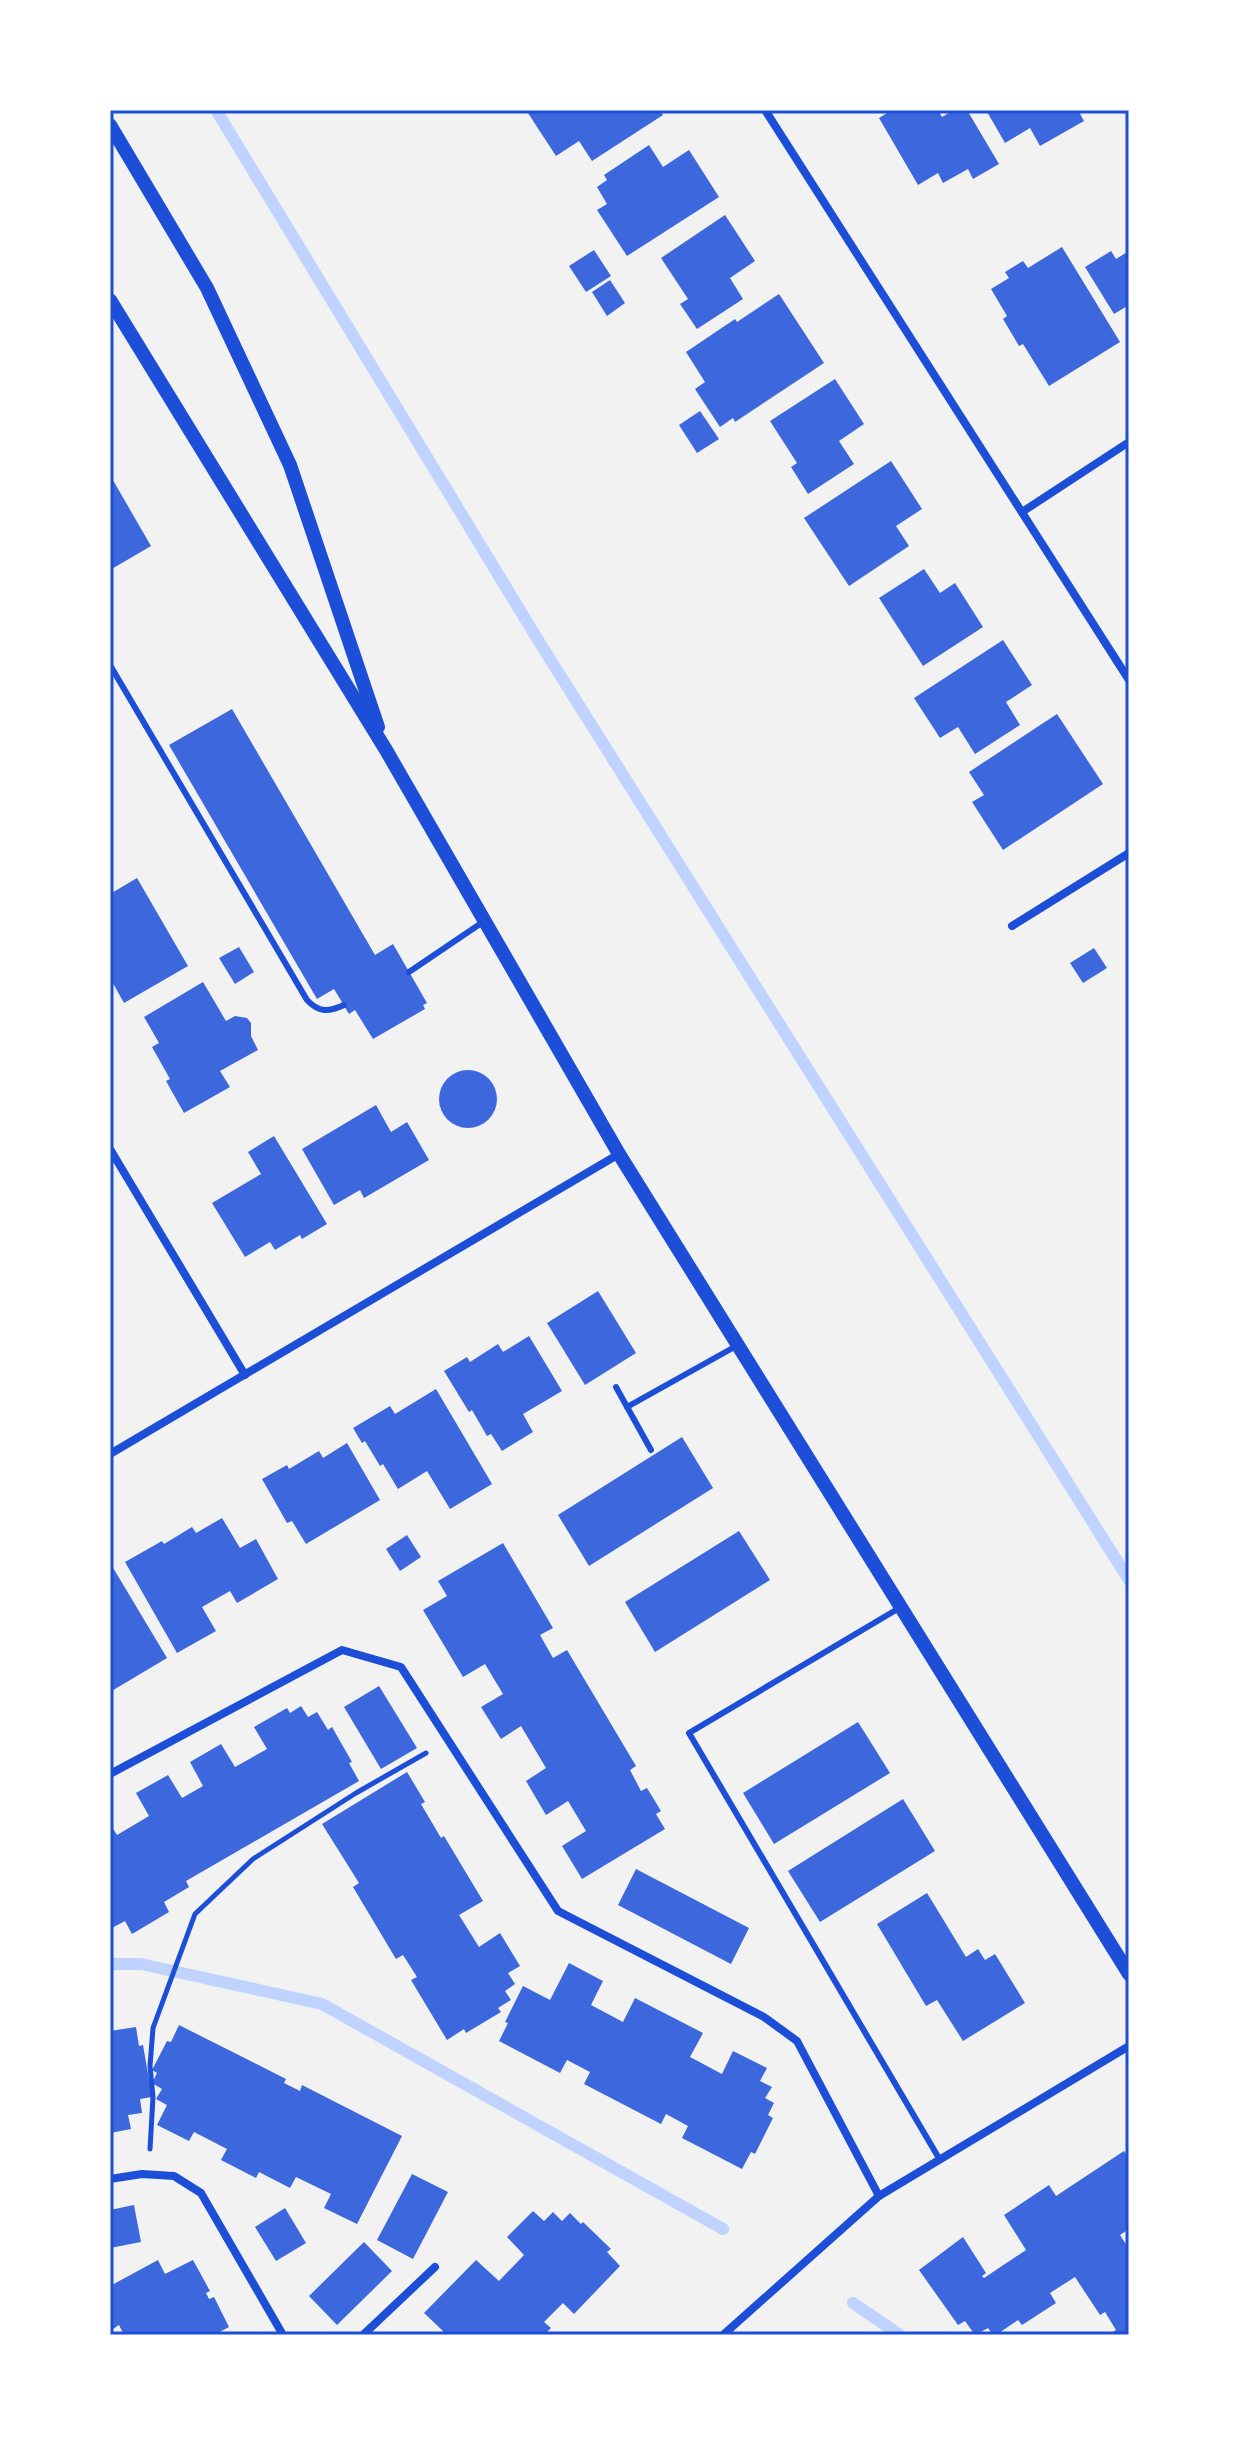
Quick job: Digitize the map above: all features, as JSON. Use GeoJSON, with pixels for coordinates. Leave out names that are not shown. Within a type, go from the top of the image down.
{"type":"FeatureCollection","features":[{"type":"Feature","properties":{"kind":"street"},"geometry":{"type":"LineString","coordinates":[[765,110],[1129,680]]}},
{"type":"Feature","properties":{"kind":"street"},"geometry":{"type":"LineString","coordinates":[[110,125],[207,288],[290,465],[386,750]]}},
{"type":"Feature","properties":{"kind":"street"},"geometry":{"type":"LineString","coordinates":[[110,300],[386,750],[619,1154],[1129,1974]]}},
{"type":"Feature","properties":{"kind":"street"},"geometry":{"type":"LineString","coordinates":[[1022,512],[1129,442]]}},
{"type":"Feature","properties":{"kind":"street"},"geometry":{"type":"LineString","coordinates":[[1012,926],[1129,853]]}},
{"type":"Feature","properties":{"kind":"street"},"geometry":{"type":"LineString","coordinates":[[110,1149],[245,1375]]}},
{"type":"Feature","properties":{"kind":"street"},"geometry":{"type":"LineString","coordinates":[[110,1454],[619,1154]]}},
{"type":"Feature","properties":{"kind":"street"},"geometry":{"type":"LineString","coordinates":[[110,1774],[342,1650],[401,1667],[558,1911],[764,2017],[797,2041],[879,2196]]}},
{"type":"Feature","properties":{"kind":"street"},"geometry":{"type":"LineString","coordinates":[[723,2335],[879,2196],[1129,2046]]}},
{"type":"Feature","properties":{"kind":"street"},"geometry":{"type":"LineString","coordinates":[[110,2179],[148,2174],[174,2176],[201,2193],[283,2335]]}},
{"type":"Feature","properties":{"kind":"street"},"geometry":{"type":"LineString","coordinates":[[363,2335],[435,2267]]}},
{"type":"Feature","properties":{"kind":"lane"},"geometry":{"type":"LineString","coordinates":[[110,665],[307,1000],[314,1008],[323,1011],[344,1005]]}},
{"type":"Feature","properties":{"kind":"lane"},"geometry":{"type":"LineString","coordinates":[[409,972],[484,921]]}},
{"type":"Feature","properties":{"kind":"lane"},"geometry":{"type":"LineString","coordinates":[[627,1407],[738,1345]]}},
{"type":"Feature","properties":{"kind":"lane"},"geometry":{"type":"LineString","coordinates":[[616,1387],[651,1450]]}},
{"type":"Feature","properties":{"kind":"lane"},"geometry":{"type":"LineString","coordinates":[[901,1607],[689,1733],[940,2160]]}},
{"type":"Feature","properties":{"kind":"path"},"geometry":{"type":"LineString","coordinates":[[148,2174],[153,2028],[195,1914],[253,1859],[356,1793],[448,1740]]}},
{"type":"Feature","properties":{"kind":"building"},"geometry":{"type":"Polygon","coordinates":[[[526,110],[660,110],[663,115],[592,161],[579,141],[556,156],[526,110]]]}},
{"type":"Feature","properties":{"kind":"building"},"geometry":{"type":"Polygon","coordinates":[[[892,110],[938,110],[942,117],[954,110],[967,110],[999,164],[973,179],[968,169],[943,183],[938,173],[918,185],[879,118],[892,110]]]}},
{"type":"Feature","properties":{"kind":"building"},"geometry":{"type":"Polygon","coordinates":[[[986,110],[1078,110],[1084,121],[1040,146],[1030,128],[1005,143],[986,110]]]}},
{"type":"Feature","properties":{"kind":"building"},"geometry":{"type":"Polygon","coordinates":[[[649,145],[663,167],[689,150],[719,197],[627,256],[597,210],[607,204],[597,187],[607,180],[604,175],[649,145]]]}},
{"type":"Feature","properties":{"kind":"building"},"geometry":{"type":"Polygon","coordinates":[[[725,215],[755,261],[730,278],[743,299],[697,329],[680,304],[688,299],[661,258],[725,215]]]}},
{"type":"Feature","properties":{"kind":"building"},"geometry":{"type":"Polygon","coordinates":[[[1062,247],[1120,342],[1049,386],[1023,344],[1019,346],[1003,319],[1007,316],[991,289],[1009,278],[1005,272],[1023,261],[1028,268],[1062,247]]]}},
{"type":"Feature","properties":{"kind":"building"},"geometry":{"type":"Polygon","coordinates":[[[594,250],[611,276],[586,292],[569,266],[594,250]]]}},
{"type":"Feature","properties":{"kind":"building"},"geometry":{"type":"Polygon","coordinates":[[[1111,251],[1116,259],[1129,251],[1129,305],[1114,314],[1085,267],[1111,251]]]}},
{"type":"Feature","properties":{"kind":"building"},"geometry":{"type":"Polygon","coordinates":[[[610,280],[625,303],[607,316],[592,292],[610,280]]]}},
{"type":"Feature","properties":{"kind":"building"},"geometry":{"type":"Polygon","coordinates":[[[779,294],[824,363],[735,422],[733,418],[720,427],[695,389],[705,382],[686,352],[779,294]]]}},
{"type":"Feature","properties":{"kind":"building"},"geometry":{"type":"Polygon","coordinates":[[[835,379],[864,424],[839,441],[854,464],[808,494],[791,467],[797,463],[770,421],[835,379]]]}},
{"type":"Feature","properties":{"kind":"building"},"geometry":{"type":"Polygon","coordinates":[[[700,411],[719,439],[697,453],[679,425],[700,411]]]}},
{"type":"Feature","properties":{"kind":"building"},"geometry":{"type":"Polygon","coordinates":[[[891,461],[922,509],[896,526],[909,546],[849,586],[804,518],[891,461]]]}},
{"type":"Feature","properties":{"kind":"building"},"geometry":{"type":"Polygon","coordinates":[[[110,475],[151,546],[110,570],[110,475]]]}},
{"type":"Feature","properties":{"kind":"building"},"geometry":{"type":"Polygon","coordinates":[[[924,569],[940,593],[955,583],[983,627],[923,666],[879,598],[924,569]]]}},
{"type":"Feature","properties":{"kind":"building"},"geometry":{"type":"Polygon","coordinates":[[[1003,640],[1032,685],[1006,702],[1020,725],[975,754],[958,727],[940,738],[914,698],[1003,640]]]}},
{"type":"Feature","properties":{"kind":"building"},"geometry":{"type":"Polygon","coordinates":[[[232,709],[375,955],[393,944],[427,1003],[423,1005],[425,1009],[373,1039],[355,1010],[349,1014],[334,989],[317,999],[169,745],[232,709]]]}},
{"type":"Feature","properties":{"kind":"building"},"geometry":{"type":"Polygon","coordinates":[[[1057,714],[1103,784],[1003,850],[972,802],[984,795],[969,772],[1057,714]]]}},
{"type":"Feature","properties":{"kind":"building"},"geometry":{"type":"Polygon","coordinates":[[[137,878],[188,966],[124,1003],[110,978],[110,894],[137,878]]]}},
{"type":"Feature","properties":{"kind":"building"},"geometry":{"type":"Polygon","coordinates":[[[239,947],[254,972],[235,984],[219,958],[239,947]]]}},
{"type":"Feature","properties":{"kind":"building"},"geometry":{"type":"Polygon","coordinates":[[[1094,948],[1107,968],[1083,983],[1070,963],[1094,948]]]}},
{"type":"Feature","properties":{"kind":"building"},"geometry":{"type":"Polygon","coordinates":[[[203,982],[226,1021],[235,1016],[247,1018],[258,1050],[220,1071],[230,1087],[184,1113],[166,1081],[170,1079],[152,1047],[159,1043],[144,1017],[203,982]]]}},
{"type":"Feature","properties":{"kind":"building"},"geometry":{"type":"Polygon","coordinates":[[[468,1070],[479,1072],[488,1079],[495,1088],[495,1110],[488,1119],[479,1126],[468,1128],[457,1126],[448,1119],[441,1110],[439,1099],[441,1088],[448,1079],[457,1072],[468,1070]]]}},
{"type":"Feature","properties":{"kind":"building"},"geometry":{"type":"Polygon","coordinates":[[[376,1105],[391,1132],[407,1122],[429,1160],[364,1198],[360,1190],[334,1205],[302,1149],[376,1105]]]}},
{"type":"Feature","properties":{"kind":"building"},"geometry":{"type":"Polygon","coordinates":[[[274,1136],[327,1224],[275,1250],[270,1242],[245,1257],[212,1203],[261,1174],[248,1152],[274,1136]]]}},
{"type":"Feature","properties":{"kind":"building"},"geometry":{"type":"Polygon","coordinates":[[[598,1291],[636,1353],[585,1385],[547,1323],[598,1291]]]}},
{"type":"Feature","properties":{"kind":"building"},"geometry":{"type":"Polygon","coordinates":[[[529,1336],[562,1391],[523,1414],[533,1432],[502,1451],[491,1434],[487,1436],[472,1410],[469,1412],[444,1371],[467,1357],[470,1362],[498,1344],[503,1352],[529,1336]]]}},
{"type":"Feature","properties":{"kind":"building"},"geometry":{"type":"Polygon","coordinates":[[[436,1389],[492,1484],[450,1509],[427,1471],[398,1489],[383,1464],[380,1466],[353,1428],[390,1406],[395,1414],[436,1389]]]}},
{"type":"Feature","properties":{"kind":"building"},"geometry":{"type":"Polygon","coordinates":[[[682,1437],[713,1488],[589,1566],[558,1515],[682,1437]]]}},
{"type":"Feature","properties":{"kind":"building"},"geometry":{"type":"Polygon","coordinates":[[[347,1443],[380,1500],[306,1544],[292,1521],[287,1523],[262,1479],[287,1465],[289,1469],[319,1451],[323,1458],[347,1443]]]}},
{"type":"Feature","properties":{"kind":"building"},"geometry":{"type":"Polygon","coordinates":[[[222,1518],[240,1548],[256,1539],[278,1579],[237,1603],[230,1591],[202,1607],[216,1631],[177,1653],[125,1562],[192,1527],[196,1533],[222,1518]]]}},
{"type":"Feature","properties":{"kind":"building"},"geometry":{"type":"Polygon","coordinates":[[[739,1531],[770,1580],[655,1652],[625,1602],[739,1531]]]}},
{"type":"Feature","properties":{"kind":"building"},"geometry":{"type":"Polygon","coordinates":[[[407,1535],[421,1557],[400,1571],[386,1549],[407,1535]]]}},
{"type":"Feature","properties":{"kind":"building"},"geometry":{"type":"Polygon","coordinates":[[[503,1543],[553,1628],[540,1635],[553,1658],[567,1650],[636,1766],[630,1770],[641,1791],[647,1788],[661,1811],[656,1814],[665,1829],[582,1879],[562,1846],[586,1831],[568,1801],[546,1815],[526,1781],[546,1768],[521,1726],[501,1739],[481,1707],[503,1694],[485,1664],[463,1677],[423,1610],[447,1596],[438,1581],[503,1543]]]}},
{"type":"Feature","properties":{"kind":"building"},"geometry":{"type":"Polygon","coordinates":[[[110,1567],[167,1658],[110,1692],[110,1567]]]}},
{"type":"Feature","properties":{"kind":"building"},"geometry":{"type":"Polygon","coordinates":[[[379,1686],[417,1748],[381,1769],[344,1707],[379,1686]]]}},
{"type":"Feature","properties":{"kind":"building"},"geometry":{"type":"Polygon","coordinates":[[[301,1706],[308,1717],[317,1712],[328,1730],[332,1727],[359,1781],[186,1881],[189,1887],[164,1902],[169,1912],[132,1934],[125,1921],[110,1929],[110,1824],[117,1835],[149,1816],[136,1793],[168,1775],[182,1798],[203,1786],[190,1762],[221,1744],[235,1767],[267,1749],[254,1727],[287,1708],[290,1713],[301,1706]]]}},
{"type":"Feature","properties":{"kind":"building"},"geometry":{"type":"Polygon","coordinates":[[[858,1722],[890,1773],[774,1844],[743,1793],[858,1722]]]}},
{"type":"Feature","properties":{"kind":"building"},"geometry":{"type":"Polygon","coordinates":[[[407,1772],[441,1838],[444,1836],[483,1901],[459,1915],[479,1947],[500,1933],[520,1966],[508,1973],[515,1984],[505,1991],[511,2000],[498,2008],[501,2012],[466,2033],[464,2029],[447,2040],[411,1980],[417,1977],[403,1955],[396,1959],[353,1887],[359,1883],[322,1824],[407,1772]]]}},
{"type":"Feature","properties":{"kind":"building"},"geometry":{"type":"Polygon","coordinates":[[[903,1799],[935,1851],[820,1922],[788,1871],[903,1799]]]}},
{"type":"Feature","properties":{"kind":"building"},"geometry":{"type":"Polygon","coordinates":[[[636,1869],[749,1928],[731,1964],[618,1905],[636,1869]]]}},
{"type":"Feature","properties":{"kind":"building"},"geometry":{"type":"Polygon","coordinates":[[[927,1893],[966,1957],[978,1949],[985,1960],[995,1954],[1025,2003],[963,2041],[937,2000],[926,2006],[877,1924],[927,1893]]]}},
{"type":"Feature","properties":{"kind":"building"},"geometry":{"type":"Polygon","coordinates":[[[569,1963],[603,1981],[591,2005],[623,2022],[635,1998],[703,2033],[690,2057],[722,2074],[733,2051],[767,2068],[760,2081],[772,2087],[765,2098],[774,2103],[768,2115],[773,2118],[755,2154],[751,2152],[742,2169],[682,2138],[688,2126],[666,2114],[661,2124],[584,2084],[590,2072],[567,2060],[560,2073],[499,2041],[523,1986],[550,2000],[569,1963]]]}},
{"type":"Feature","properties":{"kind":"building"},"geometry":{"type":"Polygon","coordinates":[[[179,2025],[286,2079],[284,2083],[300,2091],[302,2085],[402,2136],[357,2224],[324,2208],[331,2194],[296,2177],[290,2188],[259,2172],[256,2178],[221,2160],[227,2149],[194,2132],[189,2141],[157,2125],[167,2105],[156,2099],[162,2089],[152,2083],[157,2073],[152,2070],[179,2025]]]}},
{"type":"Feature","properties":{"kind":"building"},"geometry":{"type":"Polygon","coordinates":[[[136,2027],[139,2046],[143,2045],[152,2097],[140,2099],[142,2113],[128,2115],[131,2129],[110,2133],[110,2031],[136,2027]]]}},
{"type":"Feature","properties":{"kind":"building"},"geometry":{"type":"Polygon","coordinates":[[[1124,2151],[1129,2159],[1129,2229],[1120,2235],[1129,2249],[1129,2335],[1108,2335],[1116,2330],[1105,2312],[1100,2315],[1075,2277],[1050,2293],[1056,2303],[1022,2325],[1018,2320],[996,2335],[988,2328],[975,2335],[965,2321],[958,2325],[919,2270],[963,2237],[986,2273],[982,2276],[984,2278],[1026,2250],[1004,2215],[1049,2185],[1056,2196],[1124,2151]]]}},
{"type":"Feature","properties":{"kind":"building"},"geometry":{"type":"Polygon","coordinates":[[[412,2174],[448,2192],[413,2259],[377,2240],[412,2174]]]}},
{"type":"Feature","properties":{"kind":"building"},"geometry":{"type":"Polygon","coordinates":[[[134,2205],[141,2242],[110,2248],[110,2210],[134,2205]]]}},
{"type":"Feature","properties":{"kind":"building"},"geometry":{"type":"Polygon","coordinates":[[[285,2208],[306,2243],[276,2261],[255,2227],[285,2208]]]}},
{"type":"Feature","properties":{"kind":"building"},"geometry":{"type":"Polygon","coordinates":[[[533,2211],[544,2221],[553,2212],[562,2221],[570,2213],[611,2249],[607,2252],[620,2266],[574,2314],[563,2303],[544,2322],[551,2328],[544,2335],[439,2335],[443,2331],[424,2313],[476,2260],[499,2281],[524,2255],[507,2237],[533,2211]]]}},
{"type":"Feature","properties":{"kind":"building"},"geometry":{"type":"Polygon","coordinates":[[[364,2242],[392,2271],[337,2325],[309,2296],[364,2242]]]}},
{"type":"Feature","properties":{"kind":"building"},"geometry":{"type":"Polygon","coordinates":[[[158,2260],[165,2274],[193,2260],[210,2291],[206,2293],[209,2299],[214,2297],[229,2327],[214,2335],[124,2335],[119,2325],[113,2329],[110,2322],[110,2286],[158,2260]]]}},
{"type":"Feature","properties":{"kind":"waterway"},"geometry":{"type":"LineString","coordinates":[[216,110],[538,640],[1129,1580]]}},
{"type":"Feature","properties":{"kind":"waterway"},"geometry":{"type":"LineString","coordinates":[[110,1964],[141,1964],[322,2004],[723,2229]]}},
{"type":"Feature","properties":{"kind":"waterway"},"geometry":{"type":"LineString","coordinates":[[853,2303],[900,2335]]}}]}
